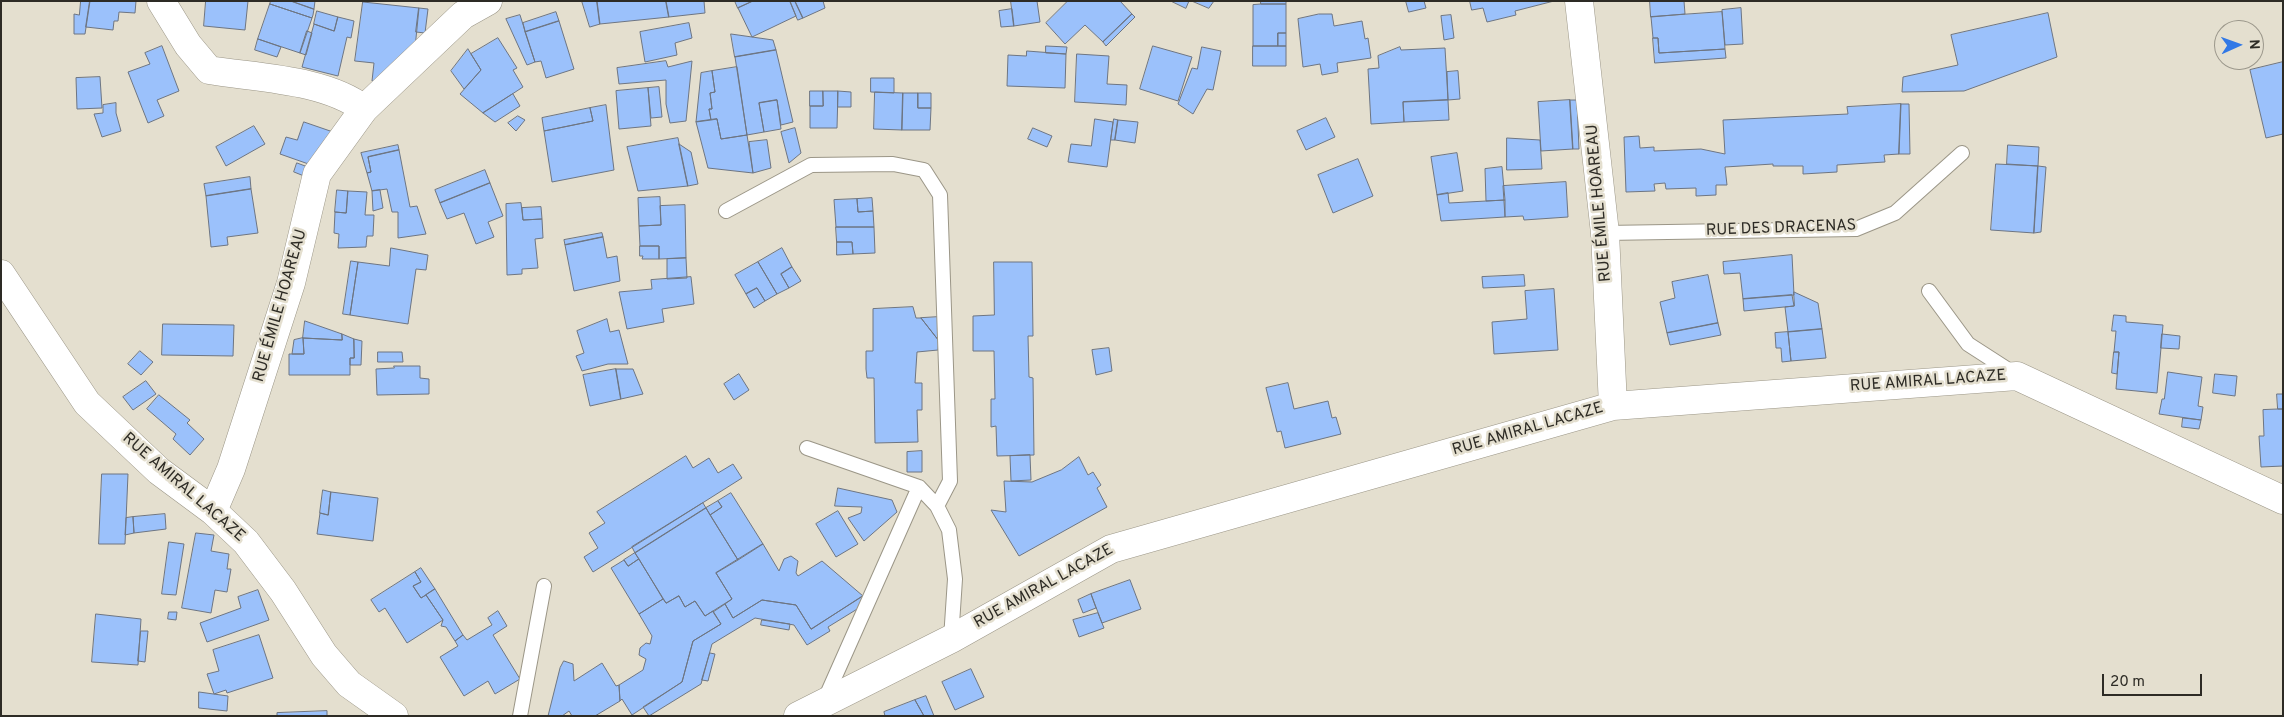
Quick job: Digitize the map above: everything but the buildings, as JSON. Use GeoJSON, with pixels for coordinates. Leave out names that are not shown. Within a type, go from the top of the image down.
{"type":"FeatureCollection","features":[{"type":"Feature","properties":{"kind":"street"},"geometry":{"type":"LineString","coordinates":[[161,1],[188,45],[209,70],[318,88],[352,100],[364,110]]}},
{"type":"Feature","properties":{"kind":"street","name":"RUE ÉMILE HOAREAU"},"geometry":{"type":"LineString","coordinates":[[214,511],[231,469],[291,283],[317,174],[364,110],[463,15],[488,1]]}},
{"type":"Feature","properties":{"kind":"street","name":"RUE ÉMILE HOAREAU"},"geometry":{"type":"LineString","coordinates":[[1579,1],[1605,233],[1613,406]]}},
{"type":"Feature","properties":{"kind":"street","name":"RUE AMIRAL LACAZE"},"geometry":{"type":"LineString","coordinates":[[1,274],[87,403],[159,471],[214,511],[246,542],[284,591],[324,655],[349,684],[394,716]]}},
{"type":"Feature","properties":{"kind":"street","name":"RUE AMIRAL LACAZE"},"geometry":{"type":"LineString","coordinates":[[798,716],[951,639],[1111,549],[1613,406],[2017,376],[2283,500]]}},
{"type":"Feature","properties":{"kind":"lane","name":"RUE DES DRACENAS"},"geometry":{"type":"LineString","coordinates":[[1605,233],[1856,230],[1895,213],[1962,154]]}},
{"type":"Feature","properties":{"kind":"lane"},"geometry":{"type":"LineString","coordinates":[[726,211],[811,165],[893,164],[924,170],[940,195],[950,481],[937,506]]}},
{"type":"Feature","properties":{"kind":"lane"},"geometry":{"type":"LineString","coordinates":[[1929,291],[1968,344],[2017,376]]}},
{"type":"Feature","properties":{"kind":"lane"},"geometry":{"type":"LineString","coordinates":[[807,448],[919,487],[937,506],[949,530],[955,579],[951,639]]}},
{"type":"Feature","properties":{"kind":"lane"},"geometry":{"type":"LineString","coordinates":[[823,703],[919,487]]}},
{"type":"Feature","properties":{"kind":"lane"},"geometry":{"type":"LineString","coordinates":[[520,716],[544,586]]}}]}
